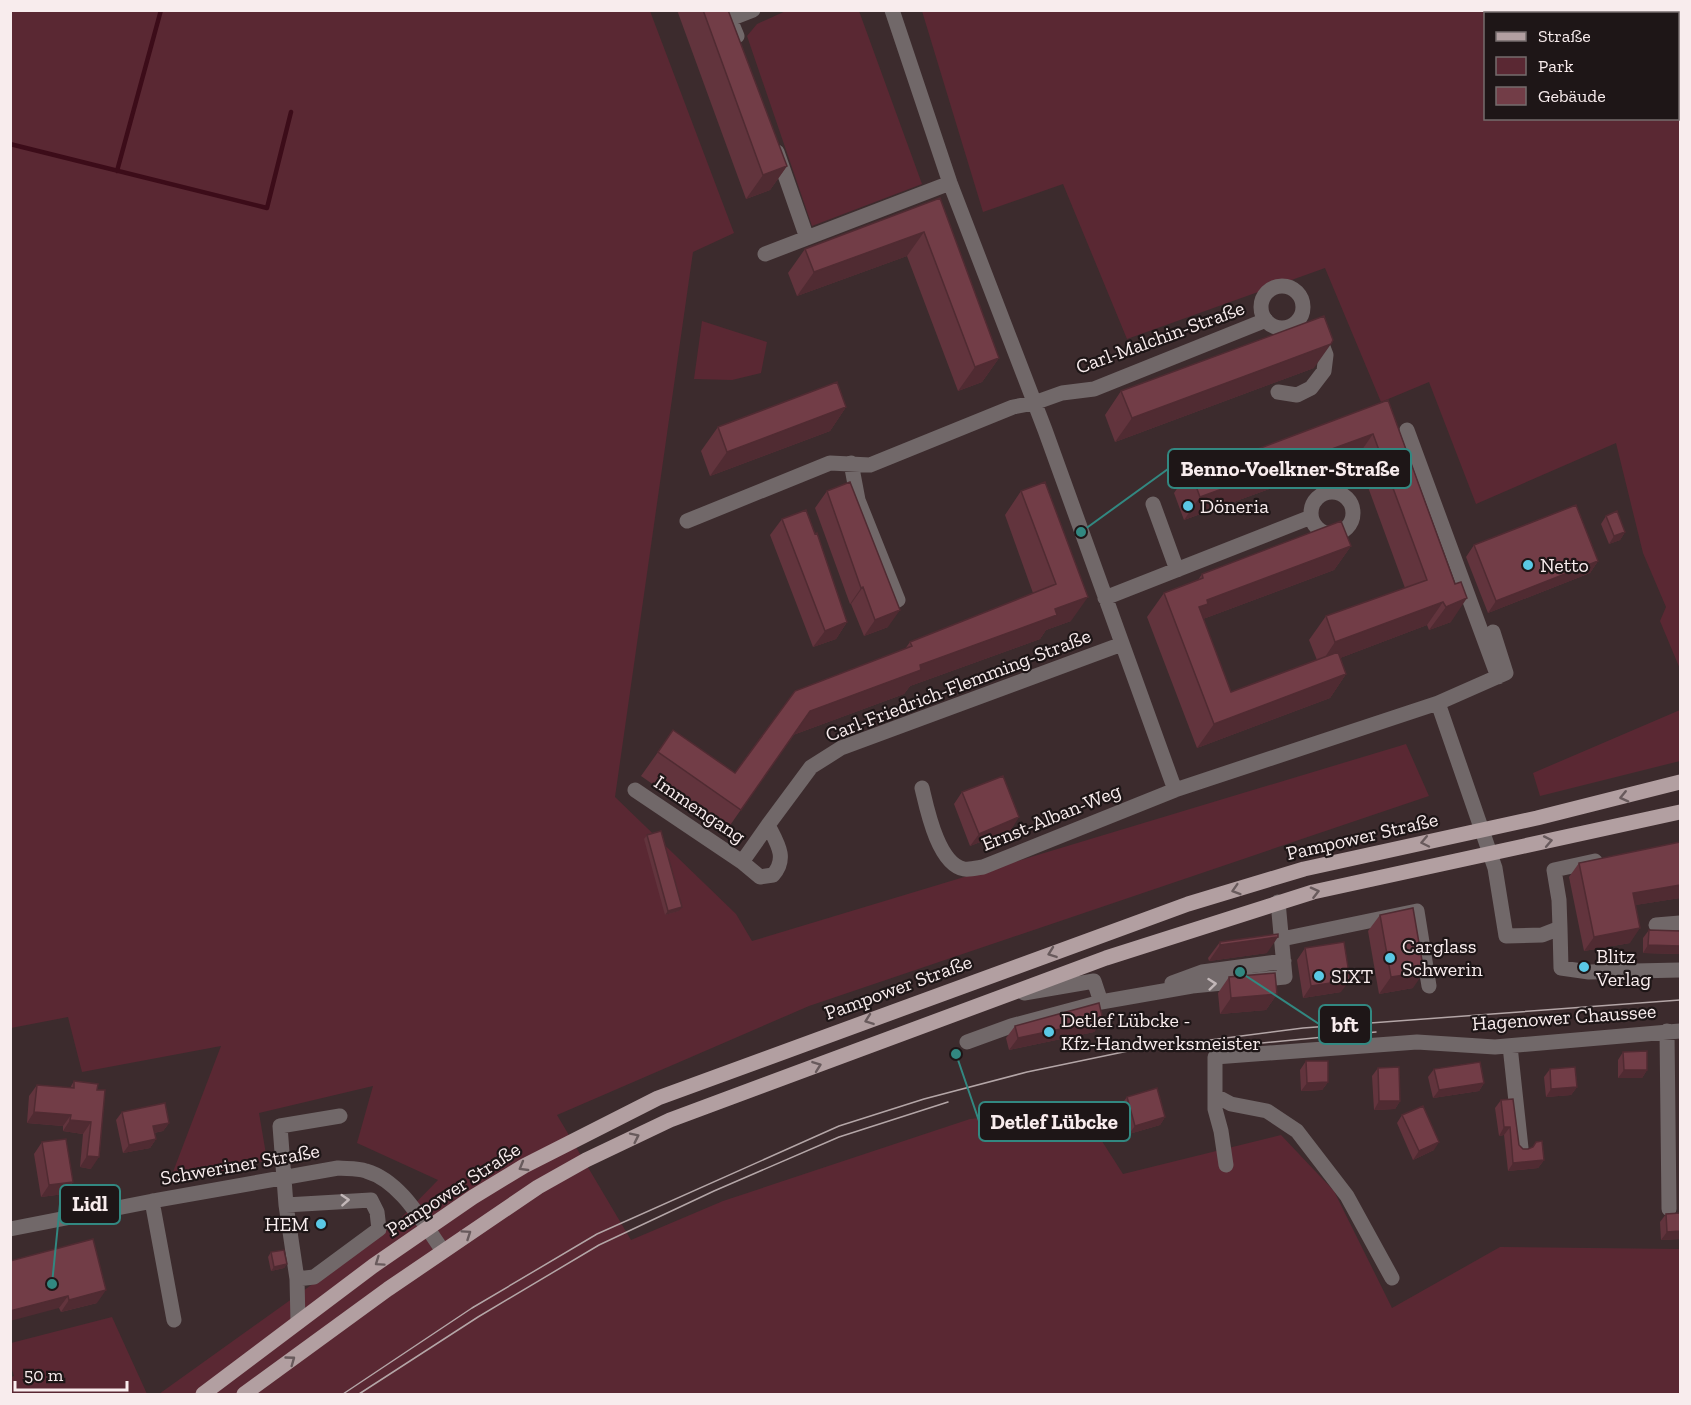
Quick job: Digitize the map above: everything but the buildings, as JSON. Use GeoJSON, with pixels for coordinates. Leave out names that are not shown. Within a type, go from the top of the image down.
{"type":"FeatureCollection","features":[{"type":"Feature","properties":{"kind":"main road","name":"Pampower Straße"},"geometry":{"type":"LineString","coordinates":[[203,1395],[426,1228],[473,1197],[524,1166],[658,1098],[1188,904],[1304,869],[1483,830],[1680,782]]}},
{"type":"Feature","properties":{"kind":"main road"},"geometry":{"type":"LineString","coordinates":[[244,1395],[443,1251],[538,1187],[670,1120],[1106,958],[1278,902],[1313,892],[1680,812]]}},
{"type":"Feature","properties":{"kind":"street"},"geometry":{"type":"LineString","coordinates":[[742,51],[730,19],[753,10]]}},
{"type":"Feature","properties":{"kind":"street"},"geometry":{"type":"LineString","coordinates":[[892,10],[950,183],[1034,403],[1175,790]]}},
{"type":"Feature","properties":{"kind":"street"},"geometry":{"type":"LineString","coordinates":[[772,138],[807,238]]}},
{"type":"Feature","properties":{"kind":"street"},"geometry":{"type":"LineString","coordinates":[[765,254],[950,183]]}},
{"type":"Feature","properties":{"kind":"street","name":"Carl-Malchin-Straße"},"geometry":{"type":"LineString","coordinates":[[1284,285],[1296,290],[1303,302],[1302,316],[1292,326],[1278,328],[1266,320],[1261,307],[1262,299],[1271,288],[1284,285]]}},
{"type":"Feature","properties":{"kind":"street"},"geometry":{"type":"LineString","coordinates":[[1278,392],[1297,395],[1311,388],[1324,371],[1326,354],[1315,324],[1303,302]]}},
{"type":"Feature","properties":{"kind":"street","name":"Carl-Malchin-Straße"},"geometry":{"type":"LineString","coordinates":[[687,521],[830,463],[870,465],[1013,407],[1034,403],[1062,393],[1094,389],[1266,320]]}},
{"type":"Feature","properties":{"kind":"street"},"geometry":{"type":"LineString","coordinates":[[1407,430],[1498,677],[1506,674],[1493,632]]}},
{"type":"Feature","properties":{"kind":"street"},"geometry":{"type":"LineString","coordinates":[[851,463],[858,500],[898,600]]}},
{"type":"Feature","properties":{"kind":"street"},"geometry":{"type":"LineString","coordinates":[[1153,504],[1177,570]]}},
{"type":"Feature","properties":{"kind":"street"},"geometry":{"type":"LineString","coordinates":[[1105,598],[1311,518]]}},
{"type":"Feature","properties":{"kind":"street","name":"Carl-Friedrich-Flemming-Straße"},"geometry":{"type":"LineString","coordinates":[[742,862],[811,767],[841,748],[1122,644]]}},
{"type":"Feature","properties":{"kind":"street","name":"Ernst-Alban-Weg"},"geometry":{"type":"LineString","coordinates":[[922,788],[930,818],[944,854],[963,869],[983,867],[1175,790],[1438,703],[1498,677]]}},
{"type":"Feature","properties":{"kind":"street"},"geometry":{"type":"LineString","coordinates":[[1438,703],[1495,868],[1506,936],[1542,935],[1560,928]]}},
{"type":"Feature","properties":{"kind":"street","name":"Immengang"},"geometry":{"type":"LineString","coordinates":[[635,790],[742,862]]}},
{"type":"Feature","properties":{"kind":"street"},"geometry":{"type":"LineString","coordinates":[[742,862],[760,877],[774,875],[780,867],[782,856],[768,825]]}},
{"type":"Feature","properties":{"kind":"street"},"geometry":{"type":"LineString","coordinates":[[1611,858],[1554,870],[1559,900],[1561,968],[1589,972],[1680,970]]}},
{"type":"Feature","properties":{"kind":"street"},"geometry":{"type":"LineString","coordinates":[[967,1042],[1011,1026],[1101,1002],[1192,986],[1285,977],[1278,902]]}},
{"type":"Feature","properties":{"kind":"street"},"geometry":{"type":"LineString","coordinates":[[1282,939],[1417,911],[1429,986]]}},
{"type":"Feature","properties":{"kind":"street"},"geometry":{"type":"LineString","coordinates":[[1656,925],[1680,923]]}},
{"type":"Feature","properties":{"kind":"street"},"geometry":{"type":"LineString","coordinates":[[1003,996],[1094,981],[1101,1002]]}},
{"type":"Feature","properties":{"kind":"street"},"geometry":{"type":"LineString","coordinates":[[1669,1209],[1674,1031]]}},
{"type":"Feature","properties":{"kind":"street","name":"Hagenower Chaussee"},"geometry":{"type":"LineString","coordinates":[[1216,1103],[1215,1057],[1417,1042],[1495,1047],[1674,1031]]}},
{"type":"Feature","properties":{"kind":"street"},"geometry":{"type":"LineString","coordinates":[[1510,1046],[1521,1148]]}},
{"type":"Feature","properties":{"kind":"street"},"geometry":{"type":"LineString","coordinates":[[1226,1165],[1216,1103],[1267,1111],[1297,1131],[1347,1196],[1392,1278]]}},
{"type":"Feature","properties":{"kind":"street"},"geometry":{"type":"LineString","coordinates":[[298,1322],[297,1279],[286,1204],[280,1126],[340,1116]]}},
{"type":"Feature","properties":{"kind":"street","name":"Schweriner Straße"},"geometry":{"type":"LineString","coordinates":[[10,1229],[338,1168],[366,1171],[388,1182],[404,1198],[443,1251]]}},
{"type":"Feature","properties":{"kind":"street"},"geometry":{"type":"LineString","coordinates":[[286,1204],[371,1200],[377,1212],[379,1229],[366,1241],[314,1277],[297,1279]]}},
{"type":"Feature","properties":{"kind":"street"},"geometry":{"type":"LineString","coordinates":[[152,1201],[174,1320]]}},
{"type":"Feature","properties":{"kind":"green space"},"geometry":{"type":"Polygon","coordinates":[[[788,10],[859,11],[922,184],[812,226],[747,36],[757,24],[788,10]]]}},
{"type":"Feature","properties":{"kind":"green space"},"geometry":{"type":"Polygon","coordinates":[[[11,11],[650,11],[734,233],[693,252],[615,797],[736,914],[752,941],[1406,744],[1429,796],[809,1006],[557,1115],[631,1240],[723,1201],[970,1119],[1080,1107],[1123,1174],[1281,1135],[1334,1191],[1392,1308],[1500,1247],[1680,1249],[1680,1394],[159,1394],[395,1224],[438,1180],[357,1143],[373,1086],[259,1113],[267,1160],[168,1185],[221,1046],[82,1072],[68,1017],[11,1028],[11,11]]]}},
{"type":"Feature","properties":{"kind":"green space"},"geometry":{"type":"Polygon","coordinates":[[[922,11],[1680,11],[1680,669],[1660,621],[1666,607],[1643,553],[1616,443],[1476,504],[1429,382],[1381,402],[1325,268],[1127,339],[1063,184],[983,212],[922,11]]]}},
{"type":"Feature","properties":{"kind":"green space"},"geometry":{"type":"Polygon","coordinates":[[[702,321],[767,342],[761,373],[732,380],[694,379],[702,321]]]}},
{"type":"Feature","properties":{"kind":"green space"},"geometry":{"type":"Polygon","coordinates":[[[1680,710],[1680,761],[1540,796],[1533,773],[1680,710]]]}},
{"type":"Feature","properties":{"kind":"green space"},"geometry":{"type":"Polygon","coordinates":[[[112,1317],[147,1394],[11,1394],[11,1377],[14,1376],[11,1366],[11,1343],[112,1317]]]}},
{"type":"Feature","properties":{"kind":"waterway"},"geometry":{"type":"LineString","coordinates":[[117,171],[161,10]]}},
{"type":"Feature","properties":{"kind":"waterway"},"geometry":{"type":"LineString","coordinates":[[10,144],[267,208],[291,112]]}},
{"type":"Feature","properties":{"kind":"tram line"},"geometry":{"type":"LineString","coordinates":[[343,1394],[472,1308],[597,1234],[839,1126],[924,1099],[1027,1072],[1133,1050],[1303,1028],[1680,1000]]}},
{"type":"Feature","properties":{"kind":"tram line"},"geometry":{"type":"LineString","coordinates":[[1242,1045],[1376,1032]]}},
{"type":"Feature","properties":{"kind":"tram line"},"geometry":{"type":"LineString","coordinates":[[359,1394],[478,1317],[599,1245],[714,1191],[839,1137],[948,1102]]}},
{"type":"Feature","properties":{"kind":"place","name":"Döneria"},"geometry":{"type":"Point","coordinates":[1188,506]}},
{"type":"Feature","properties":{"kind":"place","name":"Benno-Voelkner-Straße"},"geometry":{"type":"Point","coordinates":[1081,532]}},
{"type":"Feature","properties":{"kind":"place","name":"Netto"},"geometry":{"type":"Point","coordinates":[1528,565]}},
{"type":"Feature","properties":{"kind":"place","name":"Carglass Schwerin"},"geometry":{"type":"Point","coordinates":[1390,958]}},
{"type":"Feature","properties":{"kind":"place","name":"Blitz Verlag"},"geometry":{"type":"Point","coordinates":[1584,967]}},
{"type":"Feature","properties":{"kind":"place","name":"bft"},"geometry":{"type":"Point","coordinates":[1240,972]}},
{"type":"Feature","properties":{"kind":"place","name":"SIXT"},"geometry":{"type":"Point","coordinates":[1319,976]}},
{"type":"Feature","properties":{"kind":"place","name":"Detlef Lübcke - Kfz-Handwerksmeister"},"geometry":{"type":"Point","coordinates":[1049,1032]}},
{"type":"Feature","properties":{"kind":"place","name":"Detlef Lübcke"},"geometry":{"type":"Point","coordinates":[956,1054]}},
{"type":"Feature","properties":{"kind":"place","name":"HEM"},"geometry":{"type":"Point","coordinates":[321,1224]}},
{"type":"Feature","properties":{"kind":"place","name":"Lidl"},"geometry":{"type":"Point","coordinates":[52,1284]}}]}
